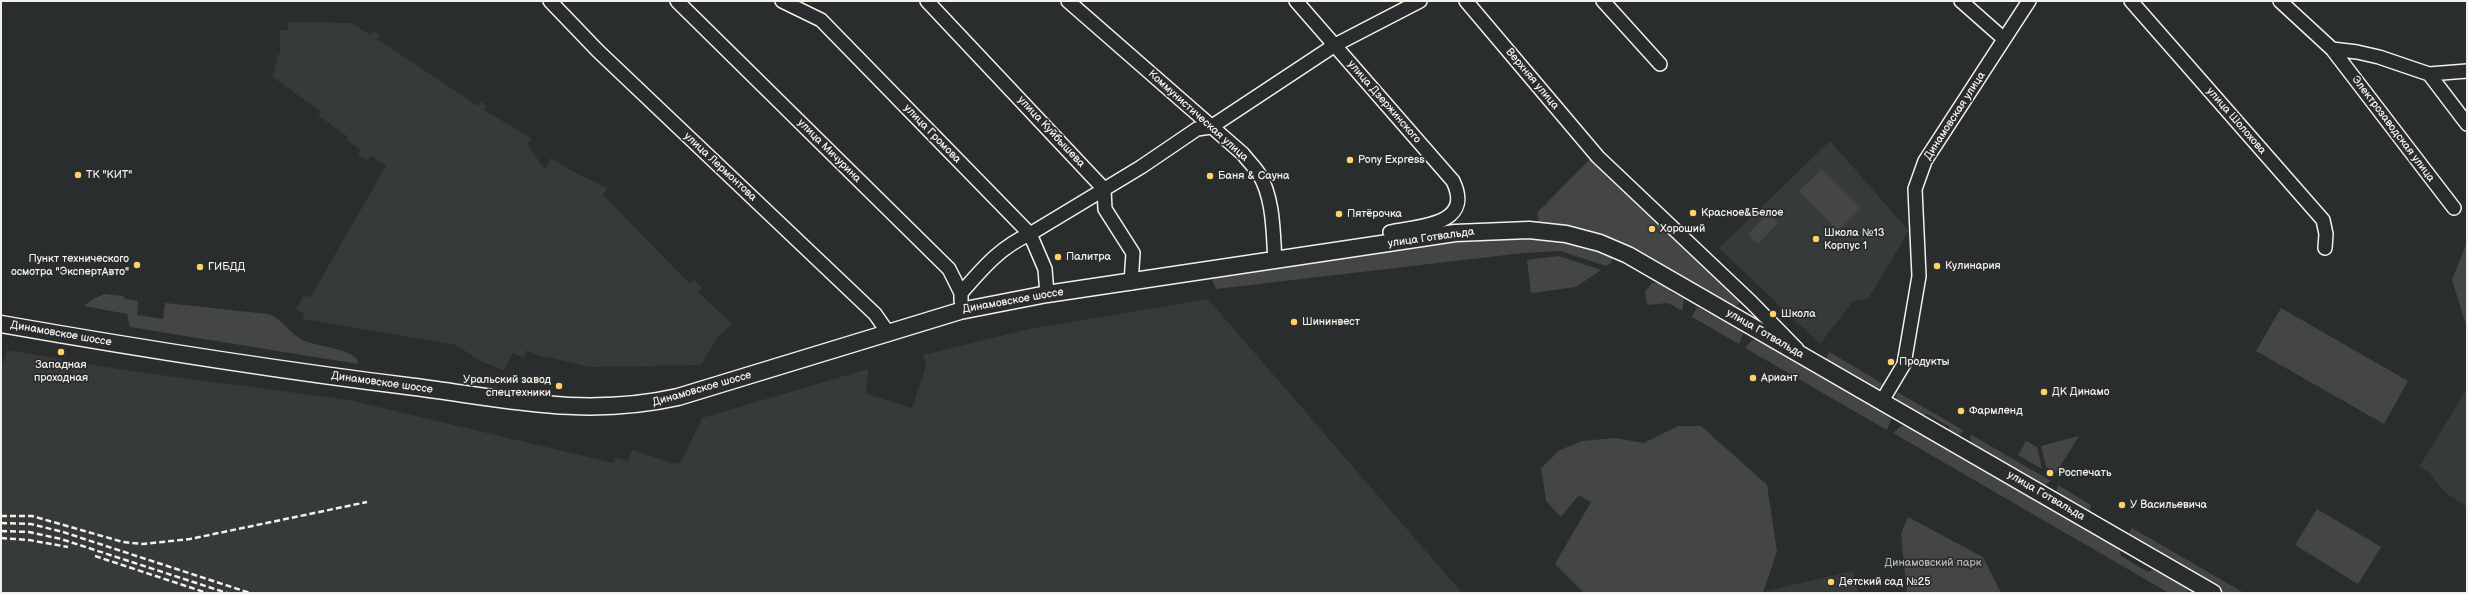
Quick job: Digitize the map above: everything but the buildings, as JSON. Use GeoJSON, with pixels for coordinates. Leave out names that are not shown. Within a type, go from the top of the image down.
{"type":"FeatureCollection","features":[{"type":"Feature","properties":{"kind":"main road","name":"улица Готвальда"},"geometry":{"type":"LineString","coordinates":[[1275,261],[1455,233],[1529,230],[1566,234],[1600,243],[1628,255],[2213,593]]}},
{"type":"Feature","properties":{"kind":"main road","name":"Динамовское шоссе"},"geometry":{"type":"LineString","coordinates":[[1,324],[133,347],[381,383],[580,408],[647,404],[678,397],[889,334],[960,311],[1047,294],[1275,261]]}},
{"type":"Feature","properties":{"kind":"street","name":"улица Лермонтова"},"geometry":{"type":"LineString","coordinates":[[550,1],[564,7],[604,56],[875,314],[889,334]]}},
{"type":"Feature","properties":{"kind":"street","name":"улица Мичурина"},"geometry":{"type":"LineString","coordinates":[[677,1],[949,269],[961,293],[960,311]]}},
{"type":"Feature","properties":{"kind":"street","name":"улица Громова"},"geometry":{"type":"LineString","coordinates":[[782,1],[822,20],[1030,234],[1045,269],[1047,294]]}},
{"type":"Feature","properties":{"kind":"street","name":"улица Куйбышева"},"geometry":{"type":"LineString","coordinates":[[927,1],[1104,189]]}},
{"type":"Feature","properties":{"kind":"street","name":"Коммунистическая улица"},"geometry":{"type":"LineString","coordinates":[[1068,1],[1243,154],[1258,173],[1266,189],[1270,208],[1275,261]]}},
{"type":"Feature","properties":{"kind":"street","name":"улица Дзержинского"},"geometry":{"type":"LineString","coordinates":[[1296,1],[1453,181],[1459,193],[1458,206],[1450,217],[1437,223],[1390,232]]}},
{"type":"Feature","properties":{"kind":"street"},"geometry":{"type":"LineString","coordinates":[[961,293],[996,253],[1014,241],[1030,234],[1142,167],[1197,129],[1211,126],[1335,45],[1420,1]]}},
{"type":"Feature","properties":{"kind":"street","name":"Верхняя улица"},"geometry":{"type":"LineString","coordinates":[[1466,1],[1598,157],[1751,302],[1804,356]]}},
{"type":"Feature","properties":{"kind":"street"},"geometry":{"type":"LineString","coordinates":[[1603,1],[1660,64]]}},
{"type":"Feature","properties":{"kind":"street"},"geometry":{"type":"LineString","coordinates":[[1961,1],[2004,39]]}},
{"type":"Feature","properties":{"kind":"street","name":"Динамовская улица"},"geometry":{"type":"LineString","coordinates":[[1882,401],[1904,364],[1919,276],[1914,189],[1925,161],[2030,1]]}},
{"type":"Feature","properties":{"kind":"street","name":"улица Шолохова"},"geometry":{"type":"LineString","coordinates":[[2131,1],[2323,220],[2326,234],[2325,248]]}},
{"type":"Feature","properties":{"kind":"street","name":"Электрозаводская улица"},"geometry":{"type":"LineString","coordinates":[[2280,1],[2332,49],[2454,208]]}},
{"type":"Feature","properties":{"kind":"street"},"geometry":{"type":"LineString","coordinates":[[2332,49],[2357,52],[2379,57],[2429,74],[2467,71]]}},
{"type":"Feature","properties":{"kind":"street"},"geometry":{"type":"LineString","coordinates":[[2429,74],[2467,124]]}},
{"type":"Feature","properties":{"kind":"street"},"geometry":{"type":"LineString","coordinates":[[1104,189],[1105,208],[1133,252],[1131,283]]}},
{"type":"Feature","properties":{"kind":"street"},"geometry":{"type":"LineString","coordinates":[[1740,319],[1751,302]]}},
{"type":"Feature","properties":{"kind":"shaded area"},"geometry":{"type":"Polygon","coordinates":[[[288,22],[352,23],[370,35],[373,31],[379,35],[377,39],[478,106],[481,102],[487,106],[484,110],[531,138],[527,145],[545,169],[551,158],[574,172],[607,188],[603,195],[690,284],[694,280],[702,288],[698,292],[732,324],[718,337],[701,365],[591,367],[537,355],[527,350],[524,358],[513,353],[504,370],[482,362],[456,345],[303,319],[304,314],[296,309],[304,295],[310,298],[386,166],[371,156],[367,160],[358,155],[361,150],[346,140],[348,137],[318,115],[321,112],[273,77],[278,54],[280,55],[280,30],[288,30],[288,22]]]}},
{"type":"Feature","properties":{"kind":"shaded area","name":"Школа №13 Корпус 1"},"geometry":{"type":"Polygon","coordinates":[[[1830,141],[1909,231],[1868,299],[1853,301],[1820,344],[1719,248],[1830,141]]]}},
{"type":"Feature","properties":{"kind":"shaded area"},"geometry":{"type":"Polygon","coordinates":[[[1208,299],[1462,593],[1,593],[1,370],[7,350],[130,371],[349,400],[613,463],[615,457],[628,461],[632,450],[675,464],[681,462],[702,418],[868,369],[866,394],[912,408],[926,366],[923,355],[1029,329],[1208,299]]]}},
{"type":"Feature","properties":{"kind":"shaded area"},"geometry":{"type":"Polygon","coordinates":[[[2467,389],[2467,507],[2447,494],[2428,472],[2419,467],[2467,389]]]}},
{"type":"Feature","properties":{"kind":"shaded area","name":"Детский сад №25"},"geometry":{"type":"Polygon","coordinates":[[[1853,571],[1858,593],[1758,593],[1853,571]]]}},
{"type":"Feature","properties":{"kind":"green space"},"geometry":{"type":"Polygon","coordinates":[[[1592,157],[1741,301],[1738,305],[1732,306],[1566,227],[1539,222],[1537,213],[1592,157]]]}},
{"type":"Feature","properties":{"kind":"green space"},"geometry":{"type":"Polygon","coordinates":[[[1822,169],[1861,208],[1838,231],[1799,191],[1822,169]]]}},
{"type":"Feature","properties":{"kind":"green space"},"geometry":{"type":"Polygon","coordinates":[[[1768,213],[1778,223],[1758,244],[1748,234],[1768,213]]]}},
{"type":"Feature","properties":{"kind":"green space"},"geometry":{"type":"Polygon","coordinates":[[[1523,237],[1564,240],[1611,253],[1613,258],[1611,263],[1606,266],[1560,251],[1523,253],[1216,289],[1212,280],[1213,275],[1430,244],[1523,237]]]}},
{"type":"Feature","properties":{"kind":"green space"},"geometry":{"type":"Polygon","coordinates":[[[2467,242],[2467,328],[2452,280],[2467,242]]]}},
{"type":"Feature","properties":{"kind":"green space"},"geometry":{"type":"Polygon","coordinates":[[[1559,256],[1601,270],[1576,287],[1531,293],[1527,260],[1559,256]]]}},
{"type":"Feature","properties":{"kind":"green space"},"geometry":{"type":"Polygon","coordinates":[[[1663,282],[1670,286],[1671,292],[1684,299],[1682,311],[1668,303],[1647,305],[1645,292],[1652,283],[1663,282]]]}},
{"type":"Feature","properties":{"kind":"green space"},"geometry":{"type":"Polygon","coordinates":[[[104,294],[123,296],[125,299],[138,301],[137,315],[163,319],[165,303],[268,314],[278,319],[295,335],[305,341],[347,353],[357,359],[358,364],[130,327],[127,314],[84,306],[91,300],[104,294]]]}},
{"type":"Feature","properties":{"kind":"green space"},"geometry":{"type":"Polygon","coordinates":[[[1697,307],[1708,313],[1714,312],[1741,327],[1743,334],[1739,344],[1692,317],[1697,307]]]}},
{"type":"Feature","properties":{"kind":"green space"},"geometry":{"type":"Polygon","coordinates":[[[2281,308],[2408,381],[2384,424],[2256,351],[2281,308]]]}},
{"type":"Feature","properties":{"kind":"green space"},"geometry":{"type":"Polygon","coordinates":[[[1759,338],[1889,413],[1891,420],[1887,430],[1745,348],[1752,340],[1759,338]]]}},
{"type":"Feature","properties":{"kind":"green space"},"geometry":{"type":"Polygon","coordinates":[[[1829,352],[1887,386],[1885,390],[1876,390],[1826,360],[1829,352]]]}},
{"type":"Feature","properties":{"kind":"green space"},"geometry":{"type":"Polygon","coordinates":[[[1897,392],[1963,430],[1961,434],[1957,435],[1948,432],[1950,427],[1927,414],[1920,416],[1896,402],[1897,392]]]}},
{"type":"Feature","properties":{"kind":"green space"},"geometry":{"type":"Polygon","coordinates":[[[1907,424],[2118,546],[2121,556],[2148,572],[2156,568],[2188,586],[2187,593],[2169,593],[1893,433],[1901,426],[1907,424]]]}},
{"type":"Feature","properties":{"kind":"green space"},"geometry":{"type":"Polygon","coordinates":[[[1678,426],[1701,426],[1767,485],[1777,551],[1764,590],[1762,593],[1584,593],[1555,564],[1591,502],[1579,495],[1561,517],[1546,501],[1541,468],[1560,450],[1582,441],[1615,438],[1644,443],[1678,426]]]}},
{"type":"Feature","properties":{"kind":"green space"},"geometry":{"type":"Polygon","coordinates":[[[1970,434],[2051,481],[2042,487],[1975,448],[1971,444],[1970,434]]]}},
{"type":"Feature","properties":{"kind":"green space"},"geometry":{"type":"Polygon","coordinates":[[[2079,436],[2056,473],[2046,467],[2041,446],[2079,436]]]}},
{"type":"Feature","properties":{"kind":"green space"},"geometry":{"type":"Polygon","coordinates":[[[2026,441],[2037,447],[2042,469],[2018,455],[2026,441]]]}},
{"type":"Feature","properties":{"kind":"green space"},"geometry":{"type":"Polygon","coordinates":[[[2058,485],[2091,505],[2090,511],[2087,513],[2056,495],[2058,485]]]}},
{"type":"Feature","properties":{"kind":"green space"},"geometry":{"type":"Polygon","coordinates":[[[2317,509],[2381,547],[2358,584],[2295,545],[2317,509]]]}},
{"type":"Feature","properties":{"kind":"green space","name":"Динамовский парк"},"geometry":{"type":"Polygon","coordinates":[[[1908,517],[1983,557],[2001,593],[1907,593],[1901,534],[1908,517]]]}},
{"type":"Feature","properties":{"kind":"green space"},"geometry":{"type":"Polygon","coordinates":[[[2132,528],[2244,593],[2225,593],[2127,536],[2132,528]]]}},
{"type":"Feature","properties":{"kind":"railway"},"geometry":{"type":"LineString","coordinates":[[1,516],[32,516],[123,542],[143,544],[190,539],[367,502]]}},
{"type":"Feature","properties":{"kind":"railway"},"geometry":{"type":"LineString","coordinates":[[1,523],[31,524],[63,532],[250,593]]}},
{"type":"Feature","properties":{"kind":"railway"},"geometry":{"type":"LineString","coordinates":[[1,531],[29,532],[61,539],[227,593]]}},
{"type":"Feature","properties":{"kind":"railway"},"geometry":{"type":"LineString","coordinates":[[1,538],[29,540],[68,547]]}},
{"type":"Feature","properties":{"kind":"railway"},"geometry":{"type":"LineString","coordinates":[[95,556],[207,593]]}},
{"type":"Feature","properties":{"kind":"place","name":"Pony Express"},"geometry":{"type":"Point","coordinates":[1350,160]}},
{"type":"Feature","properties":{"kind":"place","name":"ТК \"КИТ\""},"geometry":{"type":"Point","coordinates":[78,175]}},
{"type":"Feature","properties":{"kind":"place","name":"Баня & Сауна"},"geometry":{"type":"Point","coordinates":[1210,176]}},
{"type":"Feature","properties":{"kind":"place","name":"Красное&Белое"},"geometry":{"type":"Point","coordinates":[1693,213]}},
{"type":"Feature","properties":{"kind":"place","name":"Пятёрочка"},"geometry":{"type":"Point","coordinates":[1339,214]}},
{"type":"Feature","properties":{"kind":"place","name":"Хороший"},"geometry":{"type":"Point","coordinates":[1652,229]}},
{"type":"Feature","properties":{"kind":"place","name":"Школа №13 Корпус 1"},"geometry":{"type":"Point","coordinates":[1816,239]}},
{"type":"Feature","properties":{"kind":"place","name":"Палитра"},"geometry":{"type":"Point","coordinates":[1058,257]}},
{"type":"Feature","properties":{"kind":"place","name":"Пункт технического осмотра \"ЭкспертАвто\""},"geometry":{"type":"Point","coordinates":[137,265]}},
{"type":"Feature","properties":{"kind":"place","name":"Кулинария"},"geometry":{"type":"Point","coordinates":[1937,266]}},
{"type":"Feature","properties":{"kind":"place","name":"ГИБДД"},"geometry":{"type":"Point","coordinates":[200,267]}},
{"type":"Feature","properties":{"kind":"place","name":"Школа"},"geometry":{"type":"Point","coordinates":[1773,314]}},
{"type":"Feature","properties":{"kind":"place","name":"Шининвест"},"geometry":{"type":"Point","coordinates":[1294,322]}},
{"type":"Feature","properties":{"kind":"place","name":"Западная проходная"},"geometry":{"type":"Point","coordinates":[61,352]}},
{"type":"Feature","properties":{"kind":"place","name":"Продукты"},"geometry":{"type":"Point","coordinates":[1891,362]}},
{"type":"Feature","properties":{"kind":"place","name":"Ариант"},"geometry":{"type":"Point","coordinates":[1753,378]}},
{"type":"Feature","properties":{"kind":"place","name":"Уральский завод спецтехники"},"geometry":{"type":"Point","coordinates":[559,386]}},
{"type":"Feature","properties":{"kind":"place","name":"ДК Динамо"},"geometry":{"type":"Point","coordinates":[2044,392]}},
{"type":"Feature","properties":{"kind":"place","name":"Фармленд"},"geometry":{"type":"Point","coordinates":[1961,411]}},
{"type":"Feature","properties":{"kind":"place","name":"Роспечать"},"geometry":{"type":"Point","coordinates":[2050,473]}},
{"type":"Feature","properties":{"kind":"place","name":"У Васильевича"},"geometry":{"type":"Point","coordinates":[2122,505]}},
{"type":"Feature","properties":{"kind":"place","name":"Детский сад №25"},"geometry":{"type":"Point","coordinates":[1831,582]}}]}
